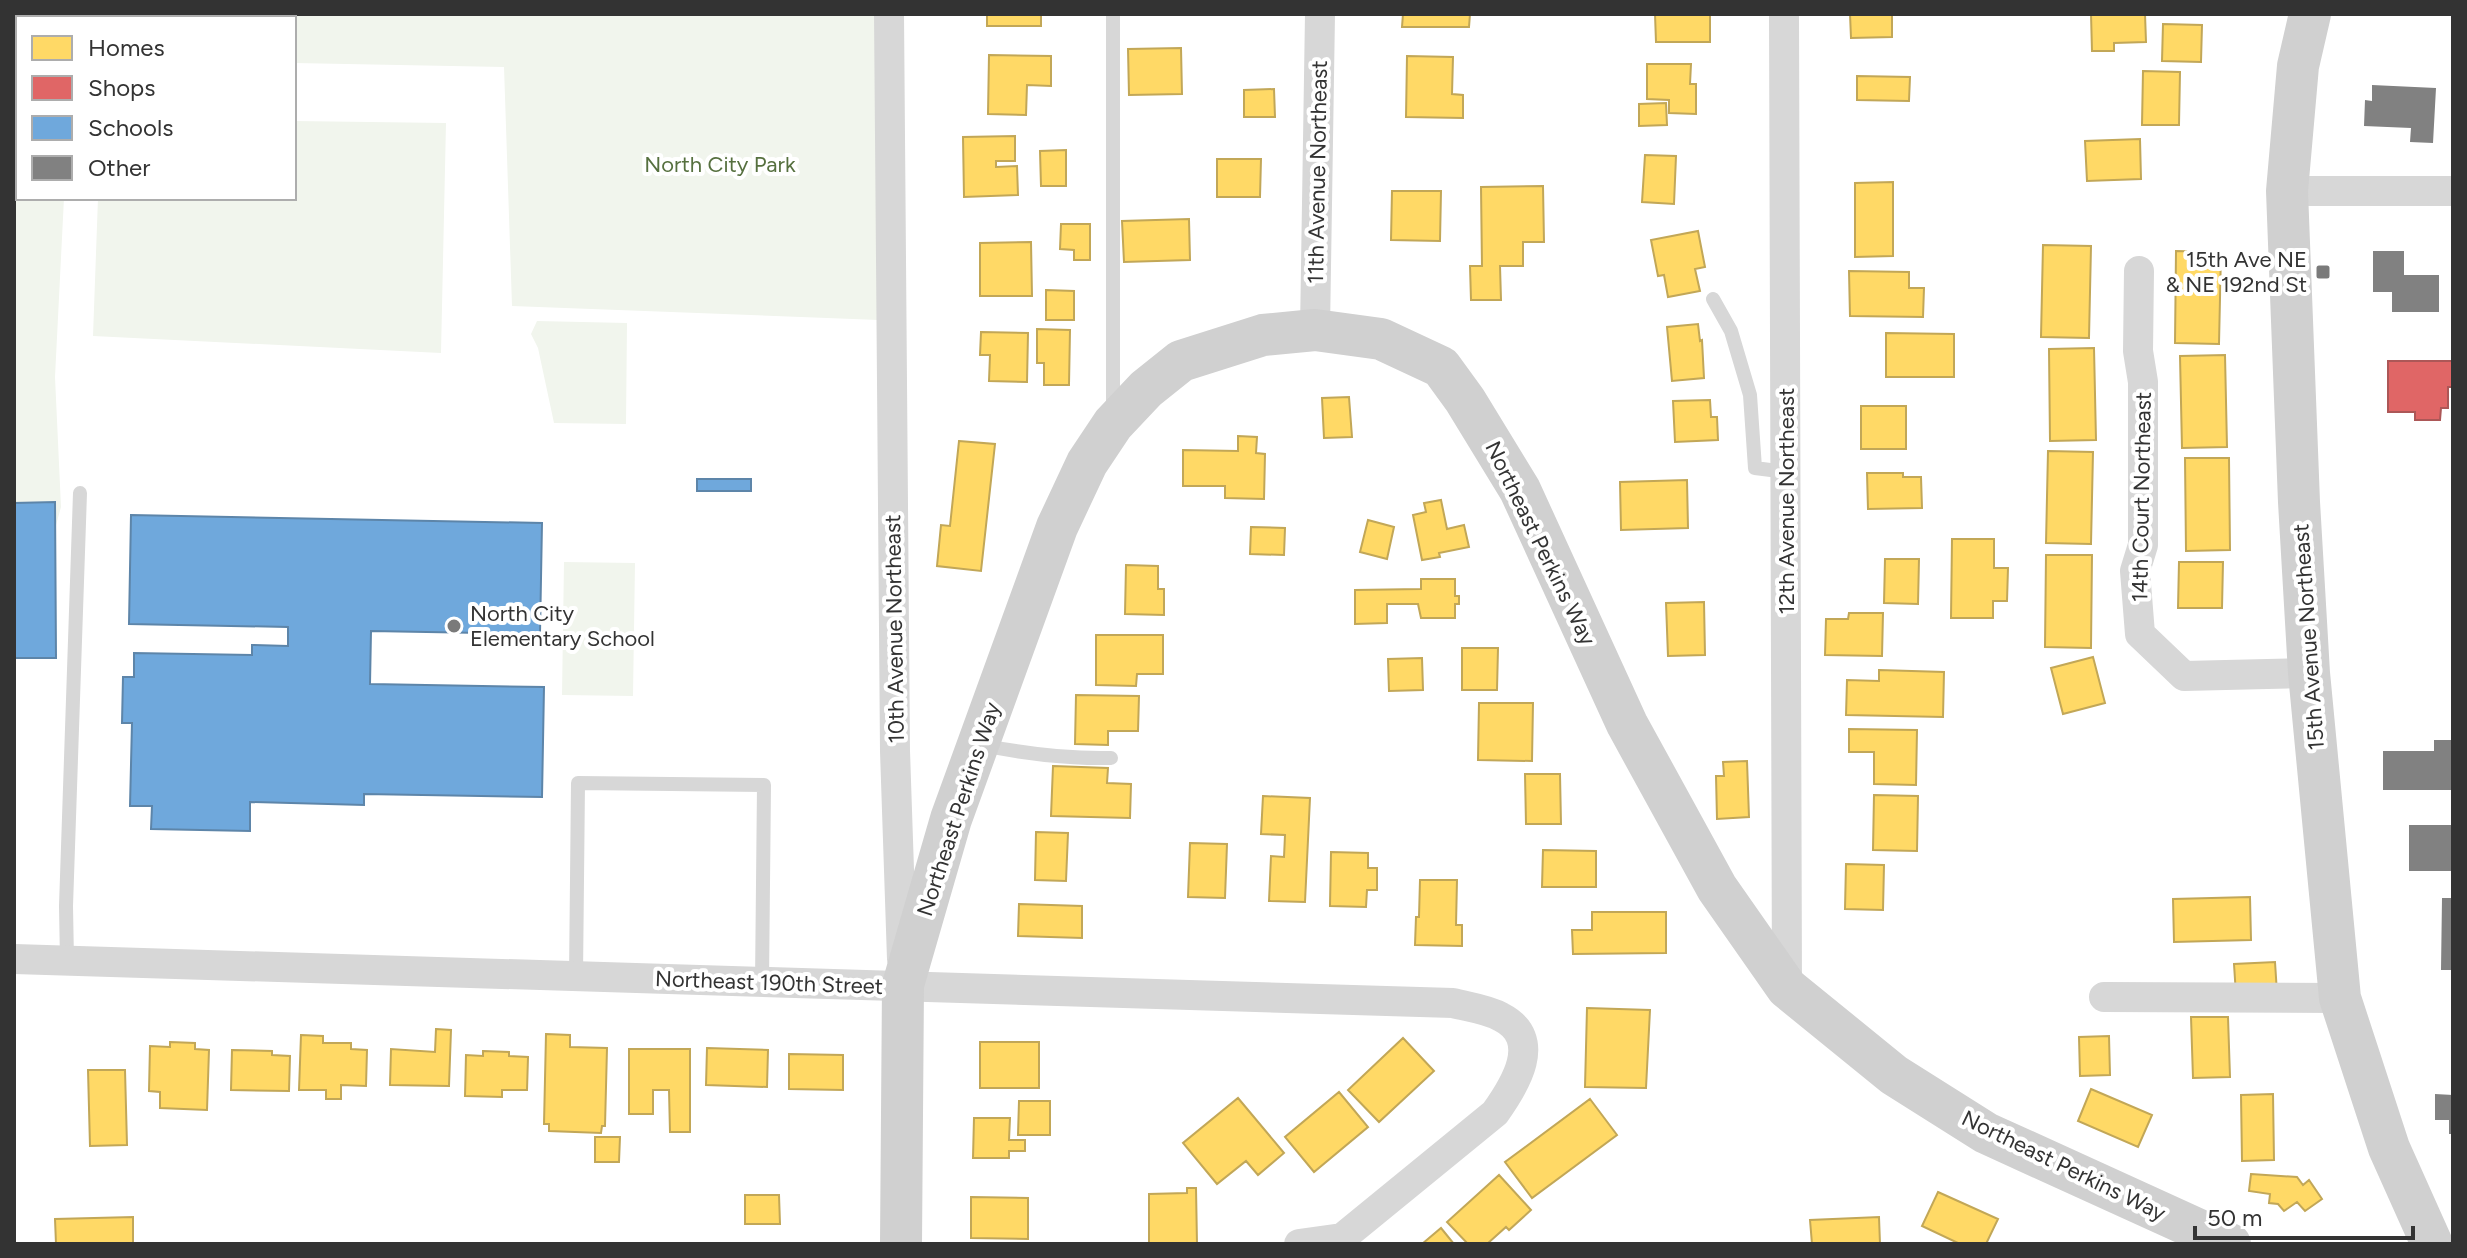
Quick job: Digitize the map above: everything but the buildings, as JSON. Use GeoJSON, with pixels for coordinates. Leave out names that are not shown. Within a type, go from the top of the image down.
{"type":"FeatureCollection","features":[{"type":"Feature","properties":{"kind":"main road","name":"15th Avenue Northeast"},"geometry":{"type":"LineString","coordinates":[[2310,14],[2298,66],[2287,191],[2309,673],[2340,998],[2389,1148],[2432,1244]]}},
{"type":"Feature","properties":{"kind":"main road","name":"Northeast Perkins Way"},"geometry":{"type":"LineString","coordinates":[[903,985],[951,819],[1057,527],[1087,463],[1113,424],[1146,389],[1181,361],[1263,335],[1315,330],[1381,339],[1441,367],[1481,422],[1520,490],[1627,724],[1710,875],[1787,988],[1894,1075],[1986,1133],[2230,1244]]}},
{"type":"Feature","properties":{"kind":"main road","name":"10th Avenue Northeast"},"geometry":{"type":"LineString","coordinates":[[901,1244],[903,985]]}},
{"type":"Feature","properties":{"kind":"street","name":"10th Avenue Northeast"},"geometry":{"type":"LineString","coordinates":[[889,14],[895,751],[903,985]]}},
{"type":"Feature","properties":{"kind":"street","name":"11th Avenue Northeast"},"geometry":{"type":"LineString","coordinates":[[1315,330],[1320,14]]}},
{"type":"Feature","properties":{"kind":"street","name":"12th Avenue Northeast"},"geometry":{"type":"LineString","coordinates":[[1784,14],[1787,988]]}},
{"type":"Feature","properties":{"kind":"street"},"geometry":{"type":"LineString","coordinates":[[2287,191],[2453,191]]}},
{"type":"Feature","properties":{"kind":"street","name":"14th Court Northeast"},"geometry":{"type":"LineString","coordinates":[[2139,271],[2143,545],[2135,571],[2140,634],[2184,676],[2309,673]]}},
{"type":"Feature","properties":{"kind":"street","name":"Northeast 190th Street"},"geometry":{"type":"LineString","coordinates":[[14,959],[1453,1003],[1501,1017],[1517,1029],[1524,1043],[1521,1066],[1512,1089],[1495,1113],[1342,1238],[1299,1244]]}},
{"type":"Feature","properties":{"kind":"street"},"geometry":{"type":"LineString","coordinates":[[2104,997],[2340,998]]}},
{"type":"Feature","properties":{"kind":"lane"},"geometry":{"type":"LineString","coordinates":[[1113,14],[1113,424]]}},
{"type":"Feature","properties":{"kind":"lane"},"geometry":{"type":"LineString","coordinates":[[1713,299],[1731,331],[1750,395],[1755,468],[1786,472]]}},
{"type":"Feature","properties":{"kind":"lane"},"geometry":{"type":"LineString","coordinates":[[67,961],[80,493]]}},
{"type":"Feature","properties":{"kind":"lane"},"geometry":{"type":"LineString","coordinates":[[978,744],[1039,756],[1111,758]]}},
{"type":"Feature","properties":{"kind":"lane"},"geometry":{"type":"LineString","coordinates":[[576,976],[578,783],[764,785],[762,982]]}},
{"type":"Feature","properties":{"kind":"green space","name":"North City Park"},"geometry":{"type":"Polygon","coordinates":[[[14,14],[877,14],[879,320],[512,306],[504,67],[296,63],[296,16],[16,16],[16,200],[64,200],[55,377],[61,507],[23,645],[14,643],[14,14]]]}},
{"type":"Feature","properties":{"kind":"green space"},"geometry":{"type":"Polygon","coordinates":[[[296,121],[446,123],[441,353],[93,336],[98,200],[296,200],[296,121]]]}},
{"type":"Feature","properties":{"kind":"green space"},"geometry":{"type":"Polygon","coordinates":[[[537,321],[627,323],[626,424],[554,423],[538,348],[531,334],[537,321]]]}},
{"type":"Feature","properties":{"kind":"green space"},"geometry":{"type":"Polygon","coordinates":[[[564,562],[635,563],[633,696],[562,695],[564,562]]]}},
{"type":"Feature","properties":{"kind":"place","name":"15th Ave NE & NE 192nd St"},"geometry":{"type":"Point","coordinates":[2323,272]}},
{"type":"Feature","properties":{"kind":"place","name":"North City Elementary School"},"geometry":{"type":"Point","coordinates":[454,626]}}]}
